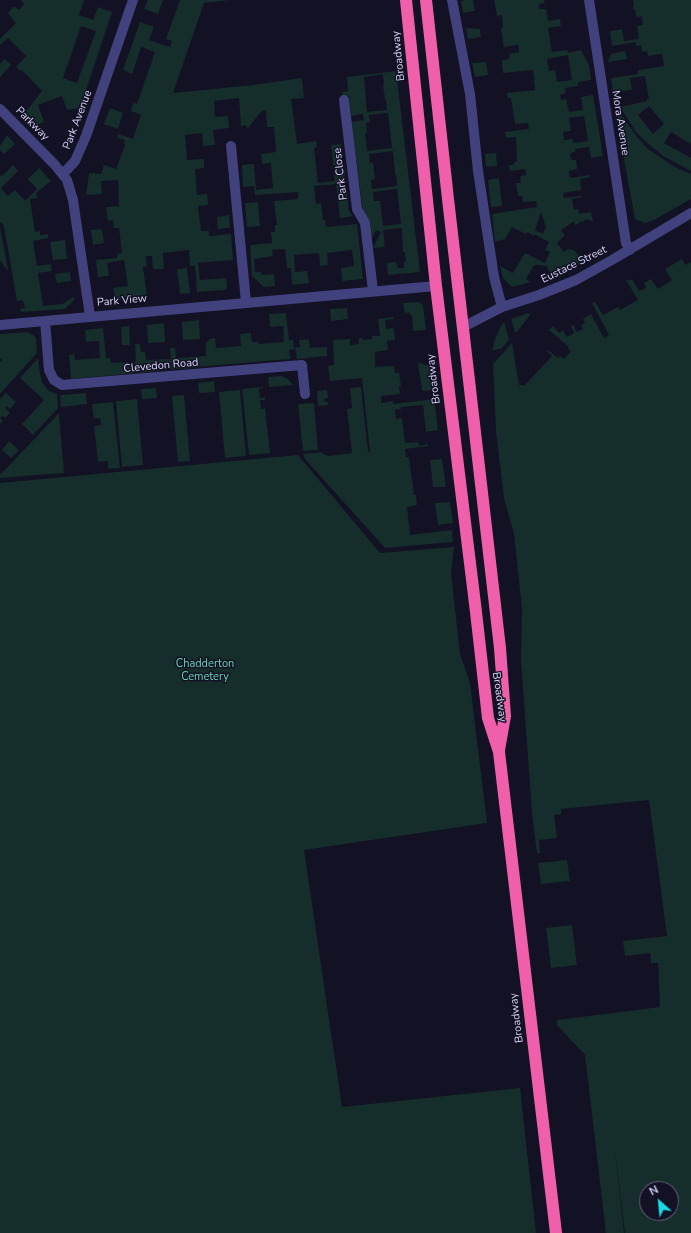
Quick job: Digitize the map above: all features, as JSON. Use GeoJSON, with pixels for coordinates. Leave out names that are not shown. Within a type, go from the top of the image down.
{"type":"FeatureCollection","features":[{"type":"Feature","properties":{"kind":"highway","name":"Broadway"},"geometry":{"type":"LineString","coordinates":[[406,0],[436,286],[488,718],[499,752],[556,1233]]}},
{"type":"Feature","properties":{"kind":"highway","name":"Broadway"},"geometry":{"type":"LineString","coordinates":[[426,0],[500,648],[504,716],[499,752]]}},
{"type":"Feature","properties":{"kind":"street","name":"Park Avenue"},"geometry":{"type":"LineString","coordinates":[[63,174],[75,161],[86,136],[133,0]]}},
{"type":"Feature","properties":{"kind":"street"},"geometry":{"type":"LineString","coordinates":[[452,0],[470,94],[478,171],[493,270],[502,307]]}},
{"type":"Feature","properties":{"kind":"street","name":"Mora Avenue"},"geometry":{"type":"LineString","coordinates":[[589,0],[626,243],[630,250]]}},
{"type":"Feature","properties":{"kind":"street","name":"Park Close"},"geometry":{"type":"LineString","coordinates":[[344,100],[357,209],[365,224],[373,291]]}},
{"type":"Feature","properties":{"kind":"street","name":"Parkway"},"geometry":{"type":"LineString","coordinates":[[0,109],[63,174]]}},
{"type":"Feature","properties":{"kind":"street"},"geometry":{"type":"LineString","coordinates":[[231,146],[246,302]]}},
{"type":"Feature","properties":{"kind":"street"},"geometry":{"type":"LineString","coordinates":[[63,174],[70,186],[73,198],[90,316]]}},
{"type":"Feature","properties":{"kind":"street","name":"Eustace Street"},"geometry":{"type":"LineString","coordinates":[[463,327],[502,307],[539,295],[576,280],[630,250],[691,213]]}},
{"type":"Feature","properties":{"kind":"street","name":"Park View"},"geometry":{"type":"LineString","coordinates":[[0,325],[436,286]]}},
{"type":"Feature","properties":{"kind":"street","name":"Clevedon Road"},"geometry":{"type":"LineString","coordinates":[[45,320],[50,370],[54,380],[62,385],[302,365],[305,394]]}},
{"type":"Feature","properties":{"kind":"green space"},"geometry":{"type":"Polygon","coordinates":[[[21,0],[84,0],[79,15],[93,20],[98,7],[112,12],[80,108],[67,110],[62,96],[38,105],[44,122],[35,126],[24,114],[42,91],[22,70],[20,71],[16,67],[26,56],[8,38],[0,45],[0,39],[16,23],[8,13],[14,6],[19,10],[24,4],[21,0]],[[81,26],[63,78],[77,83],[96,31],[81,26]]]}},
{"type":"Feature","properties":{"kind":"green space"},"geometry":{"type":"Polygon","coordinates":[[[148,0],[163,0],[158,14],[144,9],[148,0]]]}},
{"type":"Feature","properties":{"kind":"green space"},"geometry":{"type":"Polygon","coordinates":[[[180,0],[230,0],[204,3],[173,93],[253,85],[302,78],[304,98],[291,99],[297,144],[316,141],[317,147],[314,148],[318,183],[335,181],[331,145],[341,144],[349,211],[353,216],[340,218],[336,184],[314,186],[316,204],[321,203],[323,220],[325,220],[326,227],[357,224],[363,279],[342,281],[341,268],[354,266],[352,250],[327,253],[328,265],[320,266],[319,253],[294,255],[295,272],[307,271],[309,283],[292,285],[291,268],[287,268],[285,249],[272,250],[273,256],[254,259],[255,272],[261,272],[262,275],[274,274],[275,286],[264,287],[252,276],[250,245],[272,243],[271,232],[275,232],[275,225],[277,225],[274,201],[298,199],[298,192],[255,195],[254,186],[243,187],[242,165],[254,164],[256,190],[273,188],[271,163],[262,164],[261,154],[276,152],[274,127],[267,127],[266,110],[261,112],[248,128],[245,125],[241,126],[239,98],[214,101],[215,117],[228,116],[229,128],[213,130],[215,145],[203,146],[202,133],[185,135],[187,160],[204,159],[204,168],[195,169],[197,195],[207,194],[208,205],[198,206],[201,231],[209,231],[209,236],[231,234],[233,260],[198,263],[200,280],[226,278],[227,288],[225,290],[197,292],[195,266],[190,266],[189,250],[163,253],[164,269],[153,269],[152,256],[146,256],[147,266],[143,267],[147,297],[115,300],[113,288],[128,286],[124,260],[107,263],[109,276],[98,277],[96,260],[117,258],[117,254],[122,253],[119,228],[114,228],[113,220],[108,221],[106,207],[119,206],[118,180],[101,181],[102,194],[86,195],[89,173],[101,174],[104,165],[116,169],[125,145],[125,140],[117,138],[118,134],[133,139],[141,115],[131,111],[133,103],[137,104],[155,52],[141,47],[132,74],[123,70],[140,22],[154,27],[149,40],[170,47],[172,41],[166,39],[180,0]]]}},
{"type":"Feature","properties":{"kind":"green space"},"geometry":{"type":"Polygon","coordinates":[[[473,0],[475,11],[463,13],[461,1],[473,0]]]}},
{"type":"Feature","properties":{"kind":"green space"},"geometry":{"type":"Polygon","coordinates":[[[494,0],[544,0],[545,3],[539,4],[539,9],[546,9],[548,21],[560,19],[561,26],[548,28],[552,52],[567,50],[568,53],[581,50],[589,65],[591,80],[578,82],[578,86],[565,88],[566,93],[560,95],[561,100],[566,99],[569,112],[583,110],[581,97],[593,95],[603,156],[591,158],[589,147],[575,149],[575,152],[570,154],[572,160],[576,160],[577,169],[569,171],[570,178],[590,175],[590,177],[580,179],[581,190],[563,193],[564,198],[582,196],[572,199],[574,210],[578,209],[579,214],[591,212],[593,221],[586,219],[576,225],[573,222],[561,230],[565,235],[557,243],[564,252],[568,249],[574,250],[580,257],[579,259],[582,264],[551,277],[547,266],[534,265],[526,279],[531,282],[512,287],[503,278],[500,266],[513,273],[525,253],[545,263],[550,252],[545,250],[549,242],[534,234],[534,236],[527,232],[526,234],[512,227],[505,239],[495,242],[492,214],[537,207],[536,201],[523,202],[522,196],[518,196],[516,183],[521,183],[520,176],[526,175],[525,169],[510,171],[509,165],[514,165],[514,162],[517,162],[516,137],[506,138],[505,132],[529,129],[528,123],[515,124],[511,98],[508,98],[507,93],[535,90],[533,70],[503,73],[502,60],[509,59],[509,54],[519,52],[518,45],[504,48],[501,28],[503,27],[502,15],[497,16],[494,0]],[[568,55],[547,59],[549,71],[555,70],[557,82],[572,80],[568,55]],[[584,116],[569,118],[571,131],[563,132],[564,140],[573,139],[573,143],[588,141],[584,116]],[[541,212],[535,230],[543,234],[546,227],[541,212]]]}},
{"type":"Feature","properties":{"kind":"green space"},"geometry":{"type":"Polygon","coordinates":[[[633,0],[691,0],[691,144],[671,132],[664,143],[691,158],[691,171],[663,156],[646,142],[636,132],[620,107],[647,101],[647,99],[649,99],[645,76],[630,78],[632,90],[613,92],[611,78],[638,74],[638,70],[664,66],[662,54],[648,56],[647,51],[642,52],[641,45],[636,46],[636,42],[612,46],[610,31],[622,29],[624,41],[639,39],[637,26],[643,25],[642,16],[636,17],[635,9],[633,9],[633,0]],[[649,106],[638,115],[653,134],[664,124],[649,106]]]}},
{"type":"Feature","properties":{"kind":"green space"},"geometry":{"type":"Polygon","coordinates":[[[466,28],[480,29],[481,37],[468,39],[466,28]]]}},
{"type":"Feature","properties":{"kind":"green space"},"geometry":{"type":"Polygon","coordinates":[[[625,51],[627,59],[608,62],[611,54],[625,51]]]}},
{"type":"Feature","properties":{"kind":"green space"},"geometry":{"type":"Polygon","coordinates":[[[5,59],[11,65],[0,77],[0,64],[5,59]]]}},
{"type":"Feature","properties":{"kind":"green space"},"geometry":{"type":"Polygon","coordinates":[[[486,62],[488,75],[475,77],[472,63],[486,62]]]}},
{"type":"Feature","properties":{"kind":"green space"},"geometry":{"type":"Polygon","coordinates":[[[396,71],[420,272],[388,275],[387,263],[396,262],[398,268],[404,268],[404,262],[406,262],[405,252],[403,252],[402,228],[383,230],[385,247],[373,248],[381,232],[376,230],[372,238],[370,222],[363,211],[351,122],[364,120],[363,114],[351,116],[349,96],[343,97],[342,92],[348,91],[347,77],[396,71]],[[383,74],[364,77],[367,112],[387,110],[383,86],[383,74]],[[388,113],[369,115],[370,122],[366,123],[367,133],[365,133],[367,151],[392,148],[388,113]],[[393,151],[369,154],[370,163],[373,163],[375,179],[371,180],[372,189],[397,186],[393,151]],[[397,189],[373,192],[374,201],[380,201],[383,226],[401,224],[397,189]]]}},
{"type":"Feature","properties":{"kind":"green space"},"geometry":{"type":"Polygon","coordinates":[[[110,108],[123,113],[118,129],[104,124],[110,108]]]}},
{"type":"Feature","properties":{"kind":"green space"},"geometry":{"type":"Polygon","coordinates":[[[618,110],[637,137],[648,149],[675,167],[691,174],[691,199],[654,220],[645,223],[635,219],[615,111],[618,110]]]}},
{"type":"Feature","properties":{"kind":"green space"},"geometry":{"type":"Polygon","coordinates":[[[7,135],[15,144],[4,154],[0,150],[0,146],[7,135]]]}},
{"type":"Feature","properties":{"kind":"green space"},"geometry":{"type":"Polygon","coordinates":[[[496,153],[497,166],[486,167],[485,154],[496,153]]]}},
{"type":"Feature","properties":{"kind":"green space"},"geometry":{"type":"Polygon","coordinates":[[[13,165],[18,171],[1,188],[8,196],[15,190],[25,201],[37,189],[28,179],[39,168],[51,181],[36,193],[37,198],[30,199],[35,232],[40,231],[40,235],[48,234],[48,238],[33,241],[37,266],[51,264],[52,271],[38,273],[43,306],[62,304],[73,297],[74,300],[65,309],[21,312],[20,309],[25,308],[24,304],[22,300],[17,301],[4,226],[1,222],[0,223],[0,175],[2,176],[13,165]]]}},
{"type":"Feature","properties":{"kind":"green space"},"geometry":{"type":"Polygon","coordinates":[[[499,178],[502,206],[491,207],[488,180],[499,178]]]}},
{"type":"Feature","properties":{"kind":"green space"},"geometry":{"type":"Polygon","coordinates":[[[258,202],[260,226],[247,227],[245,203],[258,202]]]}},
{"type":"Feature","properties":{"kind":"green space"},"geometry":{"type":"Polygon","coordinates":[[[229,215],[230,228],[218,229],[217,217],[229,215]]]}},
{"type":"Feature","properties":{"kind":"green space"},"geometry":{"type":"Polygon","coordinates":[[[0,228],[8,270],[0,260],[0,228]]]}},
{"type":"Feature","properties":{"kind":"green space"},"geometry":{"type":"Polygon","coordinates":[[[101,229],[104,243],[93,245],[91,230],[101,229]]]}},
{"type":"Feature","properties":{"kind":"green space"},"geometry":{"type":"Polygon","coordinates":[[[65,240],[67,259],[53,260],[50,242],[65,240]]]}},
{"type":"Feature","properties":{"kind":"green space"},"geometry":{"type":"Polygon","coordinates":[[[682,259],[685,265],[691,262],[691,1233],[625,1233],[615,1150],[624,1233],[606,1233],[585,1055],[557,1025],[557,1020],[660,1007],[658,963],[651,963],[650,953],[625,956],[623,941],[667,936],[649,800],[561,809],[561,814],[554,815],[557,838],[539,840],[540,853],[537,853],[532,813],[521,660],[522,608],[514,534],[504,498],[496,431],[493,364],[512,343],[519,385],[525,385],[552,356],[547,351],[548,350],[558,358],[560,356],[564,359],[571,351],[568,348],[569,347],[549,330],[553,326],[559,333],[563,330],[567,337],[574,333],[571,326],[574,325],[576,332],[583,329],[581,326],[585,323],[583,319],[591,314],[604,338],[609,335],[592,303],[595,302],[603,315],[618,307],[620,310],[638,300],[626,280],[627,279],[629,281],[632,279],[639,291],[646,288],[644,283],[651,279],[658,289],[672,280],[665,269],[682,259]]]}},
{"type":"Feature","properties":{"kind":"green space"},"geometry":{"type":"Polygon","coordinates":[[[187,268],[190,293],[180,294],[177,269],[187,268]]]}},
{"type":"Feature","properties":{"kind":"green space"},"geometry":{"type":"Polygon","coordinates":[[[70,272],[71,281],[57,283],[55,274],[70,272]]]}},
{"type":"Feature","properties":{"kind":"green space"},"geometry":{"type":"Polygon","coordinates":[[[419,302],[423,305],[426,330],[413,331],[412,315],[410,315],[409,312],[405,313],[403,303],[419,302]]]}},
{"type":"Feature","properties":{"kind":"green space"},"geometry":{"type":"Polygon","coordinates":[[[347,308],[348,319],[331,321],[330,309],[347,308]]]}},
{"type":"Feature","properties":{"kind":"green space"},"geometry":{"type":"Polygon","coordinates":[[[286,313],[289,340],[293,340],[294,348],[300,347],[299,340],[309,339],[310,348],[327,347],[327,356],[297,359],[295,349],[289,350],[290,359],[71,379],[69,355],[74,354],[75,360],[100,358],[99,341],[86,342],[85,330],[103,328],[106,358],[110,358],[111,363],[129,362],[129,368],[135,368],[135,344],[140,344],[141,352],[145,352],[146,360],[171,359],[170,348],[175,348],[176,358],[206,356],[206,342],[209,341],[209,339],[215,338],[216,348],[241,346],[240,334],[251,333],[252,342],[258,342],[259,344],[284,342],[283,326],[270,327],[269,314],[286,313]]]}},
{"type":"Feature","properties":{"kind":"green space"},"geometry":{"type":"Polygon","coordinates":[[[528,313],[530,315],[517,332],[515,332],[511,319],[528,313]]]}},
{"type":"Feature","properties":{"kind":"green space"},"geometry":{"type":"Polygon","coordinates":[[[393,317],[393,319],[385,320],[386,329],[394,328],[395,340],[387,341],[388,350],[375,352],[375,367],[394,366],[395,373],[399,373],[401,386],[399,387],[400,394],[381,396],[381,403],[393,401],[393,404],[434,399],[438,430],[426,432],[423,405],[401,407],[401,409],[395,410],[396,419],[402,418],[405,443],[418,442],[419,446],[428,444],[428,446],[405,449],[406,457],[409,457],[414,495],[416,495],[417,505],[407,507],[410,535],[452,530],[453,542],[385,548],[305,459],[303,454],[323,452],[323,454],[329,456],[352,453],[347,409],[352,408],[350,388],[361,387],[368,451],[370,452],[362,378],[330,381],[328,366],[334,365],[333,340],[350,339],[350,345],[359,344],[359,338],[363,338],[363,340],[372,339],[372,336],[380,336],[378,319],[393,317]]]}},
{"type":"Feature","properties":{"kind":"green space"},"geometry":{"type":"Polygon","coordinates":[[[199,320],[200,339],[183,340],[182,322],[199,320]]]}},
{"type":"Feature","properties":{"kind":"green space"},"geometry":{"type":"Polygon","coordinates":[[[504,322],[509,340],[502,348],[492,351],[495,339],[504,322]]]}},
{"type":"Feature","properties":{"kind":"green space"},"geometry":{"type":"Polygon","coordinates":[[[164,323],[165,342],[148,343],[147,325],[164,323]]]}},
{"type":"Feature","properties":{"kind":"green space"},"geometry":{"type":"Polygon","coordinates":[[[129,326],[130,345],[122,345],[121,327],[129,326]]]}},
{"type":"Feature","properties":{"kind":"green space"},"geometry":{"type":"Polygon","coordinates":[[[27,332],[36,338],[37,353],[0,394],[0,362],[2,360],[0,358],[0,334],[27,332]]]}},
{"type":"Feature","properties":{"kind":"green space"},"geometry":{"type":"Polygon","coordinates":[[[38,358],[43,384],[49,391],[57,394],[58,408],[33,435],[22,424],[44,400],[20,378],[38,358]]]}},
{"type":"Feature","properties":{"kind":"green space"},"geometry":{"type":"Polygon","coordinates":[[[418,362],[425,365],[431,365],[434,390],[422,391],[418,362]]]}},
{"type":"Feature","properties":{"kind":"green space"},"geometry":{"type":"Polygon","coordinates":[[[282,376],[288,379],[293,385],[269,387],[268,377],[282,376]]]}},
{"type":"Feature","properties":{"kind":"green space"},"geometry":{"type":"Polygon","coordinates":[[[214,381],[215,392],[199,393],[198,383],[214,381]]]}},
{"type":"Feature","properties":{"kind":"green space"},"geometry":{"type":"Polygon","coordinates":[[[156,388],[157,398],[142,399],[141,389],[156,388]]]}},
{"type":"Feature","properties":{"kind":"green space"},"geometry":{"type":"Polygon","coordinates":[[[264,388],[259,389],[260,398],[265,397],[265,400],[260,400],[261,409],[265,408],[270,453],[249,455],[242,389],[264,388]]]}},
{"type":"Feature","properties":{"kind":"green space"},"geometry":{"type":"Polygon","coordinates":[[[240,390],[246,456],[225,458],[219,392],[240,390]]]}},
{"type":"Feature","properties":{"kind":"green space"},"geometry":{"type":"Polygon","coordinates":[[[327,390],[328,398],[324,399],[325,402],[328,402],[328,405],[318,406],[317,391],[327,390]]]}},
{"type":"Feature","properties":{"kind":"green space"},"geometry":{"type":"Polygon","coordinates":[[[6,393],[16,402],[10,409],[7,406],[5,408],[10,413],[5,418],[3,416],[0,418],[0,399],[6,393]]]}},
{"type":"Feature","properties":{"kind":"green space"},"geometry":{"type":"Polygon","coordinates":[[[86,393],[87,404],[61,407],[60,395],[86,393]]]}},
{"type":"Feature","properties":{"kind":"green space"},"geometry":{"type":"Polygon","coordinates":[[[184,395],[190,461],[178,462],[172,396],[184,395]]]}},
{"type":"Feature","properties":{"kind":"green space"},"geometry":{"type":"Polygon","coordinates":[[[137,399],[143,465],[122,467],[116,401],[137,399]]]}},
{"type":"Feature","properties":{"kind":"green space"},"geometry":{"type":"Polygon","coordinates":[[[113,402],[120,468],[108,469],[108,461],[98,462],[94,426],[101,425],[100,418],[94,419],[92,404],[113,402]]]}},
{"type":"Feature","properties":{"kind":"green space"},"geometry":{"type":"Polygon","coordinates":[[[314,403],[318,450],[303,451],[298,404],[314,403]]]}},
{"type":"Feature","properties":{"kind":"green space"},"geometry":{"type":"Polygon","coordinates":[[[59,413],[64,473],[0,478],[0,475],[59,413]]]}},
{"type":"Feature","properties":{"kind":"green space"},"geometry":{"type":"Polygon","coordinates":[[[9,441],[19,450],[11,458],[2,450],[9,441]]]}},
{"type":"Feature","properties":{"kind":"green space","name":"Chadderton Cemetery"},"geometry":{"type":"Polygon","coordinates":[[[298,455],[380,553],[454,547],[451,573],[460,654],[470,683],[487,823],[304,850],[342,1107],[520,1088],[536,1233],[0,1233],[0,483],[298,455]]]}},
{"type":"Feature","properties":{"kind":"green space"},"geometry":{"type":"Polygon","coordinates":[[[442,459],[446,487],[433,487],[430,460],[442,459]]]}},
{"type":"Feature","properties":{"kind":"green space"},"geometry":{"type":"Polygon","coordinates":[[[450,502],[453,523],[438,525],[435,503],[450,502]]]}},
{"type":"Feature","properties":{"kind":"green space"},"geometry":{"type":"Polygon","coordinates":[[[567,860],[570,881],[541,884],[538,863],[567,860]]]}},
{"type":"Feature","properties":{"kind":"green space"},"geometry":{"type":"Polygon","coordinates":[[[572,925],[577,965],[551,968],[546,928],[572,925]]]}}]}
